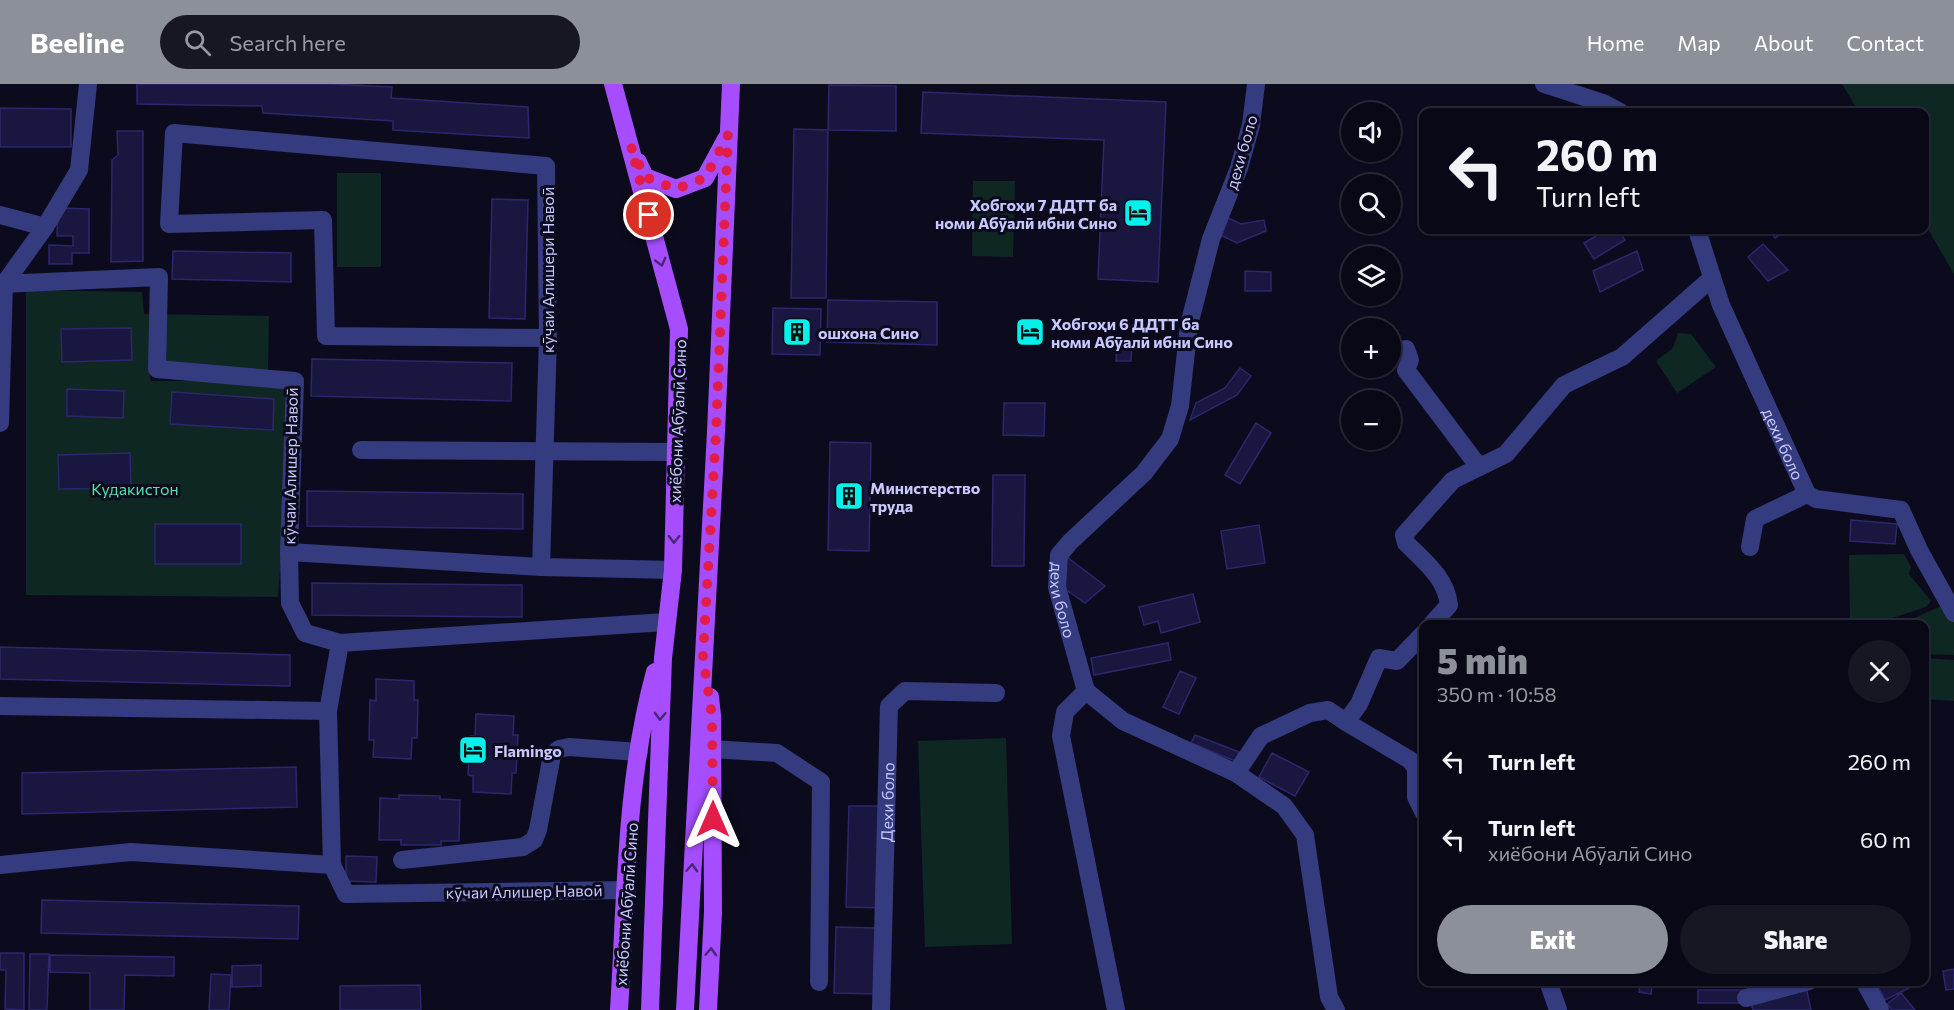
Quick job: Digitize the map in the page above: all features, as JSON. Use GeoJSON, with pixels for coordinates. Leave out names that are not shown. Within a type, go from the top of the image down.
{"type":"FeatureCollection","features":[{"type":"Feature","properties":{"kind":"main road","name":"хиёбони Абӯалӣ Сино"},"geometry":{"type":"LineString","coordinates":[[613,84],[679,329],[673,570],[663,658],[650,1010]]}},
{"type":"Feature","properties":{"kind":"main road"},"geometry":{"type":"LineString","coordinates":[[685,1010],[716,432],[731,84]]}},
{"type":"Feature","properties":{"kind":"main road"},"geometry":{"type":"LineString","coordinates":[[631,147],[645,177],[676,189],[705,178],[728,135]]}},
{"type":"Feature","properties":{"kind":"main road"},"geometry":{"type":"LineString","coordinates":[[703,657],[712,716],[713,912],[708,1010]]}},
{"type":"Feature","properties":{"kind":"main road","name":"хиёбони Абӯалӣ Сино"},"geometry":{"type":"LineString","coordinates":[[619,1010],[639,752],[648,695],[655,672],[663,658]]}},
{"type":"Feature","properties":{"kind":"street"},"geometry":{"type":"LineString","coordinates":[[0,423],[2,284],[45,227],[79,170],[88,84]]}},
{"type":"Feature","properties":{"kind":"street","name":"дехи боло"},"geometry":{"type":"LineString","coordinates":[[1086,691],[1057,586],[1059,555],[1144,473],[1170,439],[1180,406],[1189,325],[1211,239],[1239,168],[1251,125],[1256,84]]}},
{"type":"Feature","properties":{"kind":"street"},"geometry":{"type":"LineString","coordinates":[[1544,84],[1612,108]]}},
{"type":"Feature","properties":{"kind":"street","name":"кӯчаи Алишери Навоӣ"},"geometry":{"type":"LineString","coordinates":[[541,567],[548,338],[546,166],[174,133],[169,224],[323,220],[326,336],[548,338]]}},
{"type":"Feature","properties":{"kind":"street"},"geometry":{"type":"LineString","coordinates":[[0,215],[45,227]]}},
{"type":"Feature","properties":{"kind":"street","name":"дехи боло"},"geometry":{"type":"LineString","coordinates":[[1698,234],[1720,305],[1807,494],[1816,499],[1901,510],[1918,550],[1954,613]]}},
{"type":"Feature","properties":{"kind":"street","name":"кӯчаи Алишер Навоӣ"},"geometry":{"type":"LineString","coordinates":[[2,284],[159,277],[157,369],[295,381],[289,552],[541,567],[673,570]]}},
{"type":"Feature","properties":{"kind":"street"},"geometry":{"type":"LineString","coordinates":[[1436,620],[1449,605],[1448,593],[1443,582],[1406,543],[1404,535],[1453,480],[1506,454],[1564,385],[1622,357],[1712,278]]}},
{"type":"Feature","properties":{"kind":"street"},"geometry":{"type":"LineString","coordinates":[[1406,349],[1410,360],[1406,370],[1479,467]]}},
{"type":"Feature","properties":{"kind":"street"},"geometry":{"type":"LineString","coordinates":[[361,450],[544,453],[676,452]]}},
{"type":"Feature","properties":{"kind":"street"},"geometry":{"type":"LineString","coordinates":[[1750,547],[1755,519],[1807,494]]}},
{"type":"Feature","properties":{"kind":"street"},"geometry":{"type":"LineString","coordinates":[[289,552],[290,603],[305,633],[340,642],[666,622]]}},
{"type":"Feature","properties":{"kind":"street"},"geometry":{"type":"LineString","coordinates":[[1346,723],[1359,704],[1379,658],[1397,661],[1419,638]]}},
{"type":"Feature","properties":{"kind":"street","name":"кӯчаи Алишер Навоӣ"},"geometry":{"type":"LineString","coordinates":[[340,642],[328,711],[332,865],[346,894],[627,890]]}},
{"type":"Feature","properties":{"kind":"street"},"geometry":{"type":"LineString","coordinates":[[1116,1010],[1060,736],[1065,712],[1086,691],[1123,722],[1236,773],[1284,806],[1305,835],[1329,997],[1336,1010]]}},
{"type":"Feature","properties":{"kind":"street","name":"Дехи боло"},"geometry":{"type":"LineString","coordinates":[[881,1010],[889,706],[905,692],[996,693]]}},
{"type":"Feature","properties":{"kind":"street"},"geometry":{"type":"LineString","coordinates":[[0,706],[328,711]]}},
{"type":"Feature","properties":{"kind":"street"},"geometry":{"type":"LineString","coordinates":[[1236,773],[1261,736],[1310,713],[1328,710],[1410,760],[1416,768],[1416,797],[1419,803]]}},
{"type":"Feature","properties":{"kind":"street"},"geometry":{"type":"LineString","coordinates":[[402,860],[523,847],[534,840],[538,830],[552,755],[559,749],[569,747],[639,752]]}},
{"type":"Feature","properties":{"kind":"street"},"geometry":{"type":"LineString","coordinates":[[712,749],[777,753],[821,782],[819,982]]}},
{"type":"Feature","properties":{"kind":"street"},"geometry":{"type":"LineString","coordinates":[[0,865],[131,852],[332,865]]}},
{"type":"Feature","properties":{"kind":"street"},"geometry":{"type":"LineString","coordinates":[[1550,986],[1558,1010]]}},
{"type":"Feature","properties":{"kind":"street"},"geometry":{"type":"LineString","coordinates":[[1746,998],[1790,986]]}},
{"type":"Feature","properties":{"kind":"street"},"geometry":{"type":"LineString","coordinates":[[1867,986],[1880,1010]]}},
{"type":"Feature","properties":{"kind":"green space"},"geometry":{"type":"Polygon","coordinates":[[[1842,84],[1954,84],[1954,274],[1929,231],[1929,108],[1857,108],[1842,84]]]}},
{"type":"Feature","properties":{"kind":"green space"},"geometry":{"type":"Polygon","coordinates":[[[337,173],[381,173],[381,267],[337,267],[337,173]]]}},
{"type":"Feature","properties":{"kind":"green space"},"geometry":{"type":"Polygon","coordinates":[[[973,181],[1015,181],[1013,257],[972,256],[973,181]]]}},
{"type":"Feature","properties":{"kind":"green space","name":"Кудакистон"},"geometry":{"type":"Polygon","coordinates":[[[26,290],[142,292],[144,314],[269,316],[268,373],[149,372],[151,381],[295,381],[278,597],[26,595],[26,290]]]}},
{"type":"Feature","properties":{"kind":"green space"},"geometry":{"type":"Polygon","coordinates":[[[1678,333],[1691,334],[1716,367],[1677,393],[1656,361],[1673,348],[1678,333]]]}},
{"type":"Feature","properties":{"kind":"green space"},"geometry":{"type":"Polygon","coordinates":[[[1904,554],[1911,567],[1909,574],[1931,601],[1926,607],[1886,620],[1850,620],[1849,555],[1904,554]]]}},
{"type":"Feature","properties":{"kind":"green space"},"geometry":{"type":"Polygon","coordinates":[[[1948,603],[1954,618],[1954,655],[1929,654],[1929,620],[1910,620],[1948,603]]]}},
{"type":"Feature","properties":{"kind":"green space"},"geometry":{"type":"Polygon","coordinates":[[[1929,658],[1954,660],[1954,701],[1929,699],[1929,658]]]}},
{"type":"Feature","properties":{"kind":"green space"},"geometry":{"type":"Polygon","coordinates":[[[1006,738],[1012,944],[925,947],[918,741],[1006,738]]]}},
{"type":"Feature","properties":{"kind":"building"},"geometry":{"type":"Polygon","coordinates":[[[137,84],[331,84],[392,87],[391,98],[528,107],[529,138],[393,130],[393,121],[263,113],[262,106],[137,104],[137,84]]]}},
{"type":"Feature","properties":{"kind":"building"},"geometry":{"type":"Polygon","coordinates":[[[829,85],[896,86],[896,131],[828,130],[829,85]]]}},
{"type":"Feature","properties":{"kind":"building"},"geometry":{"type":"Polygon","coordinates":[[[923,92],[1166,102],[1158,282],[1098,279],[1104,140],[921,133],[923,92]]]}},
{"type":"Feature","properties":{"kind":"building"},"geometry":{"type":"Polygon","coordinates":[[[0,108],[71,109],[71,147],[0,147],[0,108]]]}},
{"type":"Feature","properties":{"kind":"building"},"geometry":{"type":"Polygon","coordinates":[[[794,129],[828,130],[826,298],[791,298],[794,129]]]}},
{"type":"Feature","properties":{"kind":"building"},"geometry":{"type":"Polygon","coordinates":[[[117,131],[143,131],[143,261],[111,262],[112,160],[118,155],[117,131]]]}},
{"type":"Feature","properties":{"kind":"building"},"geometry":{"type":"Polygon","coordinates":[[[492,199],[528,200],[525,319],[489,318],[492,199]]]}},
{"type":"Feature","properties":{"kind":"building"},"geometry":{"type":"Polygon","coordinates":[[[58,208],[89,209],[89,253],[72,253],[72,264],[49,264],[49,245],[73,246],[73,236],[57,236],[58,208]]]}},
{"type":"Feature","properties":{"kind":"building"},"geometry":{"type":"Polygon","coordinates":[[[1224,216],[1241,224],[1264,220],[1266,231],[1237,243],[1216,233],[1224,216]]]}},
{"type":"Feature","properties":{"kind":"building"},"geometry":{"type":"Polygon","coordinates":[[[1599,234],[1621,234],[1625,240],[1594,259],[1584,243],[1599,234]]]}},
{"type":"Feature","properties":{"kind":"building"},"geometry":{"type":"Polygon","coordinates":[[[1763,244],[1788,270],[1768,281],[1748,257],[1763,244]]]}},
{"type":"Feature","properties":{"kind":"building"},"geometry":{"type":"Polygon","coordinates":[[[173,251],[291,253],[291,282],[172,279],[173,251]]]}},
{"type":"Feature","properties":{"kind":"building"},"geometry":{"type":"Polygon","coordinates":[[[1637,251],[1643,270],[1600,292],[1593,271],[1637,251]]]}},
{"type":"Feature","properties":{"kind":"building"},"geometry":{"type":"Polygon","coordinates":[[[1245,271],[1271,272],[1271,291],[1245,291],[1245,271]]]}},
{"type":"Feature","properties":{"kind":"building"},"geometry":{"type":"Polygon","coordinates":[[[828,300],[937,302],[937,345],[827,342],[828,300]]]}},
{"type":"Feature","properties":{"kind":"building","name":"ошхона Сино"},"geometry":{"type":"Polygon","coordinates":[[[773,308],[821,309],[820,355],[772,354],[773,308]]]}},
{"type":"Feature","properties":{"kind":"building"},"geometry":{"type":"Polygon","coordinates":[[[131,328],[132,360],[62,362],[61,329],[131,328]]]}},
{"type":"Feature","properties":{"kind":"building"},"geometry":{"type":"Polygon","coordinates":[[[1117,342],[1132,342],[1131,361],[1116,361],[1117,342]]]}},
{"type":"Feature","properties":{"kind":"building"},"geometry":{"type":"Polygon","coordinates":[[[312,359],[512,363],[511,401],[311,396],[312,359]]]}},
{"type":"Feature","properties":{"kind":"building"},"geometry":{"type":"Polygon","coordinates":[[[1240,368],[1251,376],[1237,395],[1190,420],[1196,403],[1225,388],[1240,368]]]}},
{"type":"Feature","properties":{"kind":"building"},"geometry":{"type":"Polygon","coordinates":[[[67,389],[124,391],[123,418],[67,416],[67,389]]]}},
{"type":"Feature","properties":{"kind":"building"},"geometry":{"type":"Polygon","coordinates":[[[172,392],[274,399],[273,430],[170,424],[172,392]]]}},
{"type":"Feature","properties":{"kind":"building"},"geometry":{"type":"Polygon","coordinates":[[[1004,403],[1045,403],[1044,436],[1003,435],[1004,403]]]}},
{"type":"Feature","properties":{"kind":"building"},"geometry":{"type":"Polygon","coordinates":[[[1256,423],[1271,433],[1240,484],[1225,475],[1256,423]]]}},
{"type":"Feature","properties":{"kind":"building","name":"Министерство труда"},"geometry":{"type":"Polygon","coordinates":[[[830,442],[871,443],[869,551],[828,550],[830,442]]]}},
{"type":"Feature","properties":{"kind":"building"},"geometry":{"type":"Polygon","coordinates":[[[130,453],[131,488],[59,489],[58,455],[130,453]]]}},
{"type":"Feature","properties":{"kind":"building"},"geometry":{"type":"Polygon","coordinates":[[[993,475],[1025,475],[1024,566],[992,566],[993,475]]]}},
{"type":"Feature","properties":{"kind":"building"},"geometry":{"type":"Polygon","coordinates":[[[307,491],[523,494],[523,529],[307,526],[307,491]]]}},
{"type":"Feature","properties":{"kind":"building"},"geometry":{"type":"Polygon","coordinates":[[[1851,520],[1897,524],[1895,544],[1850,541],[1851,520]]]}},
{"type":"Feature","properties":{"kind":"building"},"geometry":{"type":"Polygon","coordinates":[[[155,524],[241,524],[241,564],[155,564],[155,524]]]}},
{"type":"Feature","properties":{"kind":"building"},"geometry":{"type":"Polygon","coordinates":[[[1259,525],[1265,563],[1227,569],[1221,531],[1259,525]]]}},
{"type":"Feature","properties":{"kind":"building"},"geometry":{"type":"Polygon","coordinates":[[[1067,557],[1105,586],[1085,603],[1061,586],[1067,557]]]}},
{"type":"Feature","properties":{"kind":"building"},"geometry":{"type":"Polygon","coordinates":[[[312,583],[522,585],[522,617],[312,615],[312,583]]]}},
{"type":"Feature","properties":{"kind":"building"},"geometry":{"type":"Polygon","coordinates":[[[1193,594],[1200,622],[1161,633],[1158,621],[1144,625],[1139,607],[1193,594]]]}},
{"type":"Feature","properties":{"kind":"building"},"geometry":{"type":"Polygon","coordinates":[[[1168,643],[1171,660],[1094,675],[1091,658],[1168,643]]]}},
{"type":"Feature","properties":{"kind":"building"},"geometry":{"type":"Polygon","coordinates":[[[0,647],[290,655],[290,686],[0,679],[0,647]]]}},
{"type":"Feature","properties":{"kind":"building"},"geometry":{"type":"Polygon","coordinates":[[[1180,671],[1196,678],[1179,714],[1163,707],[1180,671]]]}},
{"type":"Feature","properties":{"kind":"building"},"geometry":{"type":"Polygon","coordinates":[[[376,679],[414,681],[414,700],[418,700],[417,738],[412,738],[411,759],[373,757],[374,740],[369,740],[370,700],[376,701],[376,679]]]}},
{"type":"Feature","properties":{"kind":"building"},"geometry":{"type":"Polygon","coordinates":[[[476,714],[514,716],[513,735],[518,735],[516,773],[512,773],[511,794],[473,792],[473,776],[468,775],[470,736],[475,736],[476,714]]]}},
{"type":"Feature","properties":{"kind":"building"},"geometry":{"type":"Polygon","coordinates":[[[1195,735],[1239,752],[1235,761],[1191,743],[1195,735]]]}},
{"type":"Feature","properties":{"kind":"building"},"geometry":{"type":"Polygon","coordinates":[[[1272,753],[1309,772],[1295,796],[1259,777],[1272,753]]]}},
{"type":"Feature","properties":{"kind":"building"},"geometry":{"type":"Polygon","coordinates":[[[296,767],[297,807],[22,814],[22,773],[296,767]]]}},
{"type":"Feature","properties":{"kind":"building"},"geometry":{"type":"Polygon","coordinates":[[[399,795],[440,796],[440,799],[460,800],[459,841],[441,841],[441,845],[401,845],[401,840],[379,840],[380,798],[399,799],[399,795]]]}},
{"type":"Feature","properties":{"kind":"building"},"geometry":{"type":"Polygon","coordinates":[[[849,806],[884,806],[881,908],[846,907],[849,806]]]}},
{"type":"Feature","properties":{"kind":"building"},"geometry":{"type":"Polygon","coordinates":[[[346,856],[377,857],[376,882],[346,881],[346,856]]]}},
{"type":"Feature","properties":{"kind":"building"},"geometry":{"type":"Polygon","coordinates":[[[42,900],[299,906],[298,939],[41,933],[42,900]]]}},
{"type":"Feature","properties":{"kind":"building"},"geometry":{"type":"Polygon","coordinates":[[[836,927],[876,928],[875,994],[834,993],[836,927]]]}},
{"type":"Feature","properties":{"kind":"building"},"geometry":{"type":"Polygon","coordinates":[[[0,953],[24,953],[24,1010],[5,1009],[6,970],[0,970],[0,953]]]}},
{"type":"Feature","properties":{"kind":"building"},"geometry":{"type":"Polygon","coordinates":[[[30,954],[49,954],[47,1010],[29,1010],[30,954]]]}},
{"type":"Feature","properties":{"kind":"building"},"geometry":{"type":"Polygon","coordinates":[[[50,955],[174,957],[174,976],[125,975],[124,1010],[90,1010],[90,973],[50,972],[50,955]]]}},
{"type":"Feature","properties":{"kind":"building"},"geometry":{"type":"Polygon","coordinates":[[[261,965],[261,986],[232,987],[232,966],[261,965]]]}},
{"type":"Feature","properties":{"kind":"building"},"geometry":{"type":"Polygon","coordinates":[[[1954,969],[1954,989],[1946,990],[1943,971],[1954,969]]]}},
{"type":"Feature","properties":{"kind":"building"},"geometry":{"type":"Polygon","coordinates":[[[211,974],[231,975],[229,1010],[209,1010],[211,974]]]}},
{"type":"Feature","properties":{"kind":"building"},"geometry":{"type":"Polygon","coordinates":[[[420,985],[421,1010],[340,1010],[340,986],[420,985]]]}},
{"type":"Feature","properties":{"kind":"building"},"geometry":{"type":"Polygon","coordinates":[[[1640,986],[1652,986],[1651,994],[1639,992],[1640,986]]]}},
{"type":"Feature","properties":{"kind":"building"},"geometry":{"type":"Polygon","coordinates":[[[1878,986],[1913,986],[1885,1000],[1878,986]]]}},
{"type":"Feature","properties":{"kind":"building"},"geometry":{"type":"Polygon","coordinates":[[[1806,987],[1811,1010],[1753,1010],[1750,1000],[1806,987]]]}},
{"type":"Feature","properties":{"kind":"building"},"geometry":{"type":"Polygon","coordinates":[[[1698,990],[1743,990],[1743,1003],[1698,1003],[1698,990]]]}},
{"type":"Feature","properties":{"kind":"building"},"geometry":{"type":"Polygon","coordinates":[[[1901,993],[1915,1010],[1892,1010],[1887,1004],[1901,993]]]}},
{"type":"Feature","properties":{"kind":"place","name":"Хобгоҳи 7 ДДТТ ба номи Абӯалӣ ибни Сино"},"geometry":{"type":"Point","coordinates":[1138,213]}},
{"type":"Feature","properties":{"kind":"place","name":"ошхона Сино"},"geometry":{"type":"Point","coordinates":[797,332]}},
{"type":"Feature","properties":{"kind":"place","name":"Хобгоҳи 6 ДДТТ ба номи Абӯалӣ ибни Сино"},"geometry":{"type":"Point","coordinates":[1030,332]}},
{"type":"Feature","properties":{"kind":"place","name":"Министерство труда"},"geometry":{"type":"Point","coordinates":[849,496]}},
{"type":"Feature","properties":{"kind":"place","name":"Flamingo"},"geometry":{"type":"Point","coordinates":[473,750]}},
{"type":"Feature","properties":{"kind":"route"},"geometry":{"type":"LineString","coordinates":[[649,215],[631,147],[645,177],[676,189],[705,178],[728,135],[716,432],[703,657],[712,716],[713,819]]}}]}
